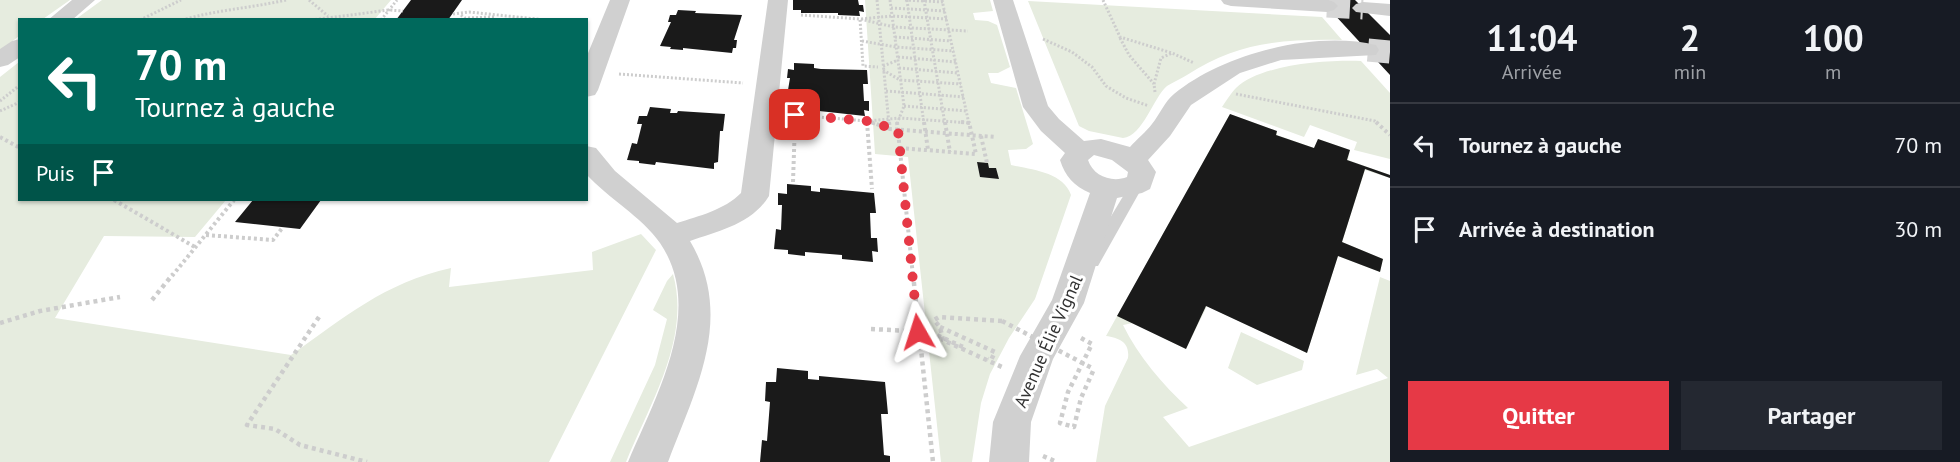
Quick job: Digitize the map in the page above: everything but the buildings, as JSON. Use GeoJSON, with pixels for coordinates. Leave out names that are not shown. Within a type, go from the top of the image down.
{"type":"FeatureCollection","features":[{"type":"Feature","properties":{"kind":"street"},"geometry":{"type":"LineString","coordinates":[[60,18],[85,0]]}},
{"type":"Feature","properties":{"kind":"street"},"geometry":{"type":"LineString","coordinates":[[590,81],[620,0]]}},
{"type":"Feature","properties":{"kind":"street"},"geometry":{"type":"LineString","coordinates":[[672,236],[734,213],[748,204],[755,195],[778,0]]}},
{"type":"Feature","properties":{"kind":"street"},"geometry":{"type":"LineString","coordinates":[[1003,0],[1036,107],[1050,125],[1079,151]]}},
{"type":"Feature","properties":{"kind":"street"},"geometry":{"type":"LineString","coordinates":[[1231,0],[1327,6]]}},
{"type":"Feature","properties":{"kind":"street"},"geometry":{"type":"LineString","coordinates":[[1364,8],[1390,10]]}},
{"type":"Feature","properties":{"kind":"street"},"geometry":{"type":"LineString","coordinates":[[0,60],[18,47]]}},
{"type":"Feature","properties":{"kind":"street","name":"Avenue Élie Vignal"},"geometry":{"type":"LineString","coordinates":[[1009,462],[1012,422],[1037,357],[1068,303],[1125,178],[1182,100],[1232,68],[1278,53],[1330,49],[1368,50]]}},
{"type":"Feature","properties":{"kind":"street"},"geometry":{"type":"LineString","coordinates":[[1086,148],[1105,148],[1125,178],[1085,178],[1078,171],[1074,160],[1079,151],[1086,148]]}},
{"type":"Feature","properties":{"kind":"street"},"geometry":{"type":"LineString","coordinates":[[588,157],[605,178],[672,236],[691,273],[696,297],[693,340],[648,462]]}},
{"type":"Feature","properties":{"kind":"path"},"geometry":{"type":"LineString","coordinates":[[145,18],[181,0]]}},
{"type":"Feature","properties":{"kind":"path"},"geometry":{"type":"LineString","coordinates":[[189,18],[286,0]]}},
{"type":"Feature","properties":{"kind":"path"},"geometry":{"type":"LineString","coordinates":[[309,0],[328,16]]}},
{"type":"Feature","properties":{"kind":"path"},"geometry":{"type":"LineString","coordinates":[[383,18],[397,0]]}},
{"type":"Feature","properties":{"kind":"path"},"geometry":{"type":"LineString","coordinates":[[877,0],[890,129]]}},
{"type":"Feature","properties":{"kind":"path"},"geometry":{"type":"LineString","coordinates":[[890,0],[904,106],[898,130],[933,462]]}},
{"type":"Feature","properties":{"kind":"path"},"geometry":{"type":"LineString","coordinates":[[900,148],[976,154],[943,1],[906,0],[928,150]]}},
{"type":"Feature","properties":{"kind":"path"},"geometry":{"type":"LineString","coordinates":[[1103,0],[1129,55],[1154,84]]}},
{"type":"Feature","properties":{"kind":"path"},"geometry":{"type":"LineString","coordinates":[[924,1],[950,152]]}},
{"type":"Feature","properties":{"kind":"path"},"geometry":{"type":"LineString","coordinates":[[891,8],[945,11]]}},
{"type":"Feature","properties":{"kind":"path"},"geometry":{"type":"LineString","coordinates":[[320,18],[389,10],[403,11]]}},
{"type":"Feature","properties":{"kind":"path"},"geometry":{"type":"LineString","coordinates":[[453,14],[488,16]]}},
{"type":"Feature","properties":{"kind":"path"},"geometry":{"type":"LineString","coordinates":[[461,14],[465,18]]}},
{"type":"Feature","properties":{"kind":"path"},"geometry":{"type":"LineString","coordinates":[[801,15],[860,19],[894,27],[968,31]]}},
{"type":"Feature","properties":{"kind":"path"},"geometry":{"type":"LineString","coordinates":[[490,18],[496,16],[520,18]]}},
{"type":"Feature","properties":{"kind":"path"},"geometry":{"type":"LineString","coordinates":[[860,19],[892,16],[947,20]]}},
{"type":"Feature","properties":{"kind":"path"},"geometry":{"type":"LineString","coordinates":[[860,19],[863,66],[878,67],[898,59],[956,62]]}},
{"type":"Feature","properties":{"kind":"path"},"geometry":{"type":"LineString","coordinates":[[895,37],[951,41]]}},
{"type":"Feature","properties":{"kind":"path"},"geometry":{"type":"LineString","coordinates":[[1120,37],[1172,53],[1200,66]]}},
{"type":"Feature","properties":{"kind":"path"},"geometry":{"type":"LineString","coordinates":[[1043,39],[1072,52],[1092,67],[1106,86],[1126,98],[1152,107]]}},
{"type":"Feature","properties":{"kind":"path"},"geometry":{"type":"LineString","coordinates":[[862,42],[954,51]]}},
{"type":"Feature","properties":{"kind":"path"},"geometry":{"type":"LineString","coordinates":[[878,67],[900,80],[961,84]]}},
{"type":"Feature","properties":{"kind":"path"},"geometry":{"type":"LineString","coordinates":[[899,68],[958,73]]}},
{"type":"Feature","properties":{"kind":"path"},"geometry":{"type":"LineString","coordinates":[[590,81],[746,83]]}},
{"type":"Feature","properties":{"kind":"path"},"geometry":{"type":"LineString","coordinates":[[0,101],[18,87]]}},
{"type":"Feature","properties":{"kind":"path"},"geometry":{"type":"LineString","coordinates":[[886,91],[964,97]]}},
{"type":"Feature","properties":{"kind":"path"},"geometry":{"type":"LineString","coordinates":[[1232,94],[1375,121],[1390,135]]}},
{"type":"Feature","properties":{"kind":"path"},"geometry":{"type":"LineString","coordinates":[[0,111],[18,103]]}},
{"type":"Feature","properties":{"kind":"path"},"geometry":{"type":"LineString","coordinates":[[904,106],[967,111]]}},
{"type":"Feature","properties":{"kind":"path"},"geometry":{"type":"LineString","coordinates":[[793,182],[795,115],[867,121],[900,118],[970,123]]}},
{"type":"Feature","properties":{"kind":"path"},"geometry":{"type":"LineString","coordinates":[[867,121],[898,130],[996,137]]}},
{"type":"Feature","properties":{"kind":"path"},"geometry":{"type":"LineString","coordinates":[[867,121],[872,189]]}},
{"type":"Feature","properties":{"kind":"path"},"geometry":{"type":"LineString","coordinates":[[981,136],[987,163]]}},
{"type":"Feature","properties":{"kind":"path"},"geometry":{"type":"LineString","coordinates":[[0,137],[18,147]]}},
{"type":"Feature","properties":{"kind":"path"},"geometry":{"type":"LineString","coordinates":[[116,201],[195,247]]}},
{"type":"Feature","properties":{"kind":"path"},"geometry":{"type":"LineString","coordinates":[[152,300],[233,201]]}},
{"type":"Feature","properties":{"kind":"path"},"geometry":{"type":"LineString","coordinates":[[205,235],[273,240],[282,227]]}},
{"type":"Feature","properties":{"kind":"path"},"geometry":{"type":"LineString","coordinates":[[0,323],[40,311],[120,297]]}},
{"type":"Feature","properties":{"kind":"path"},"geometry":{"type":"LineString","coordinates":[[319,317],[247,425],[275,429],[300,445],[367,462]]}},
{"type":"Feature","properties":{"kind":"path"},"geometry":{"type":"LineString","coordinates":[[872,329],[930,332],[991,360],[995,352],[934,323],[935,318],[998,319],[1094,369],[1080,398],[1074,427],[1060,423],[1062,405],[1077,372]]}},
{"type":"Feature","properties":{"kind":"path"},"geometry":{"type":"LineString","coordinates":[[940,327],[943,340],[1028,378]]}},
{"type":"Feature","properties":{"kind":"shaded area"},"geometry":{"type":"Polygon","coordinates":[[[0,0],[70,0],[44,18],[18,18],[18,37],[0,51],[0,0]]]}},
{"type":"Feature","properties":{"kind":"shaded area"},"geometry":{"type":"Polygon","coordinates":[[[102,0],[391,0],[376,18],[77,18],[102,0]]]}},
{"type":"Feature","properties":{"kind":"shaded area"},"geometry":{"type":"Polygon","coordinates":[[[865,0],[990,0],[993,11],[973,13],[975,20],[988,21],[997,25],[1010,67],[998,73],[988,73],[991,83],[1016,88],[1033,144],[1026,149],[1008,150],[1011,165],[1054,177],[1067,187],[1071,195],[1035,299],[1009,338],[990,374],[981,403],[972,462],[941,462],[908,157],[875,154],[865,0]]]}},
{"type":"Feature","properties":{"kind":"shaded area"},"geometry":{"type":"Polygon","coordinates":[[[1028,1],[1322,17],[1342,40],[1280,42],[1224,55],[1167,86],[1142,124],[1130,136],[1123,138],[1089,131],[1079,126],[1028,1]]]}},
{"type":"Feature","properties":{"kind":"shaded area"},"geometry":{"type":"Polygon","coordinates":[[[1331,61],[1361,61],[1390,93],[1390,159],[1354,150],[1357,142],[1310,125],[1304,137],[1222,107],[1236,88],[1261,74],[1295,65],[1331,61]]]}},
{"type":"Feature","properties":{"kind":"shaded area"},"geometry":{"type":"Polygon","coordinates":[[[18,63],[18,201],[225,201],[195,237],[104,236],[55,318],[291,355],[366,303],[427,274],[451,268],[449,287],[593,270],[592,252],[641,234],[656,250],[549,462],[0,462],[0,77],[18,63]]]}},
{"type":"Feature","properties":{"kind":"shaded area"},"geometry":{"type":"Polygon","coordinates":[[[1230,114],[1277,131],[1277,135],[1314,148],[1318,139],[1350,150],[1348,160],[1390,175],[1390,178],[1365,170],[1342,242],[1383,259],[1380,272],[1338,256],[1307,353],[1207,306],[1186,349],[1133,323],[1123,325],[1152,370],[1188,408],[1163,417],[1189,447],[1388,378],[1377,369],[1356,375],[1380,277],[1390,281],[1390,462],[1096,462],[1105,406],[1128,358],[1127,348],[1123,342],[1106,336],[1230,114]]]}},
{"type":"Feature","properties":{"kind":"shaded area"},"geometry":{"type":"Polygon","coordinates":[[[673,274],[677,298],[677,322],[665,370],[626,462],[610,462],[655,365],[667,319],[653,310],[667,281],[673,274]]]}},
{"type":"Feature","properties":{"kind":"shaded area"},"geometry":{"type":"Polygon","coordinates":[[[1241,332],[1304,361],[1302,370],[1257,385],[1228,368],[1241,332]]]}},
{"type":"Feature","properties":{"kind":"tunnel"},"geometry":{"type":"LineString","coordinates":[[1327,6],[1363,8]]}},
{"type":"Feature","properties":{"kind":"tunnel"},"geometry":{"type":"LineString","coordinates":[[1368,50],[1390,52]]}},
{"type":"Feature","properties":{"kind":"route"},"geometry":{"type":"LineString","coordinates":[[795,115],[867,121],[898,130],[918,332]]}}]}
